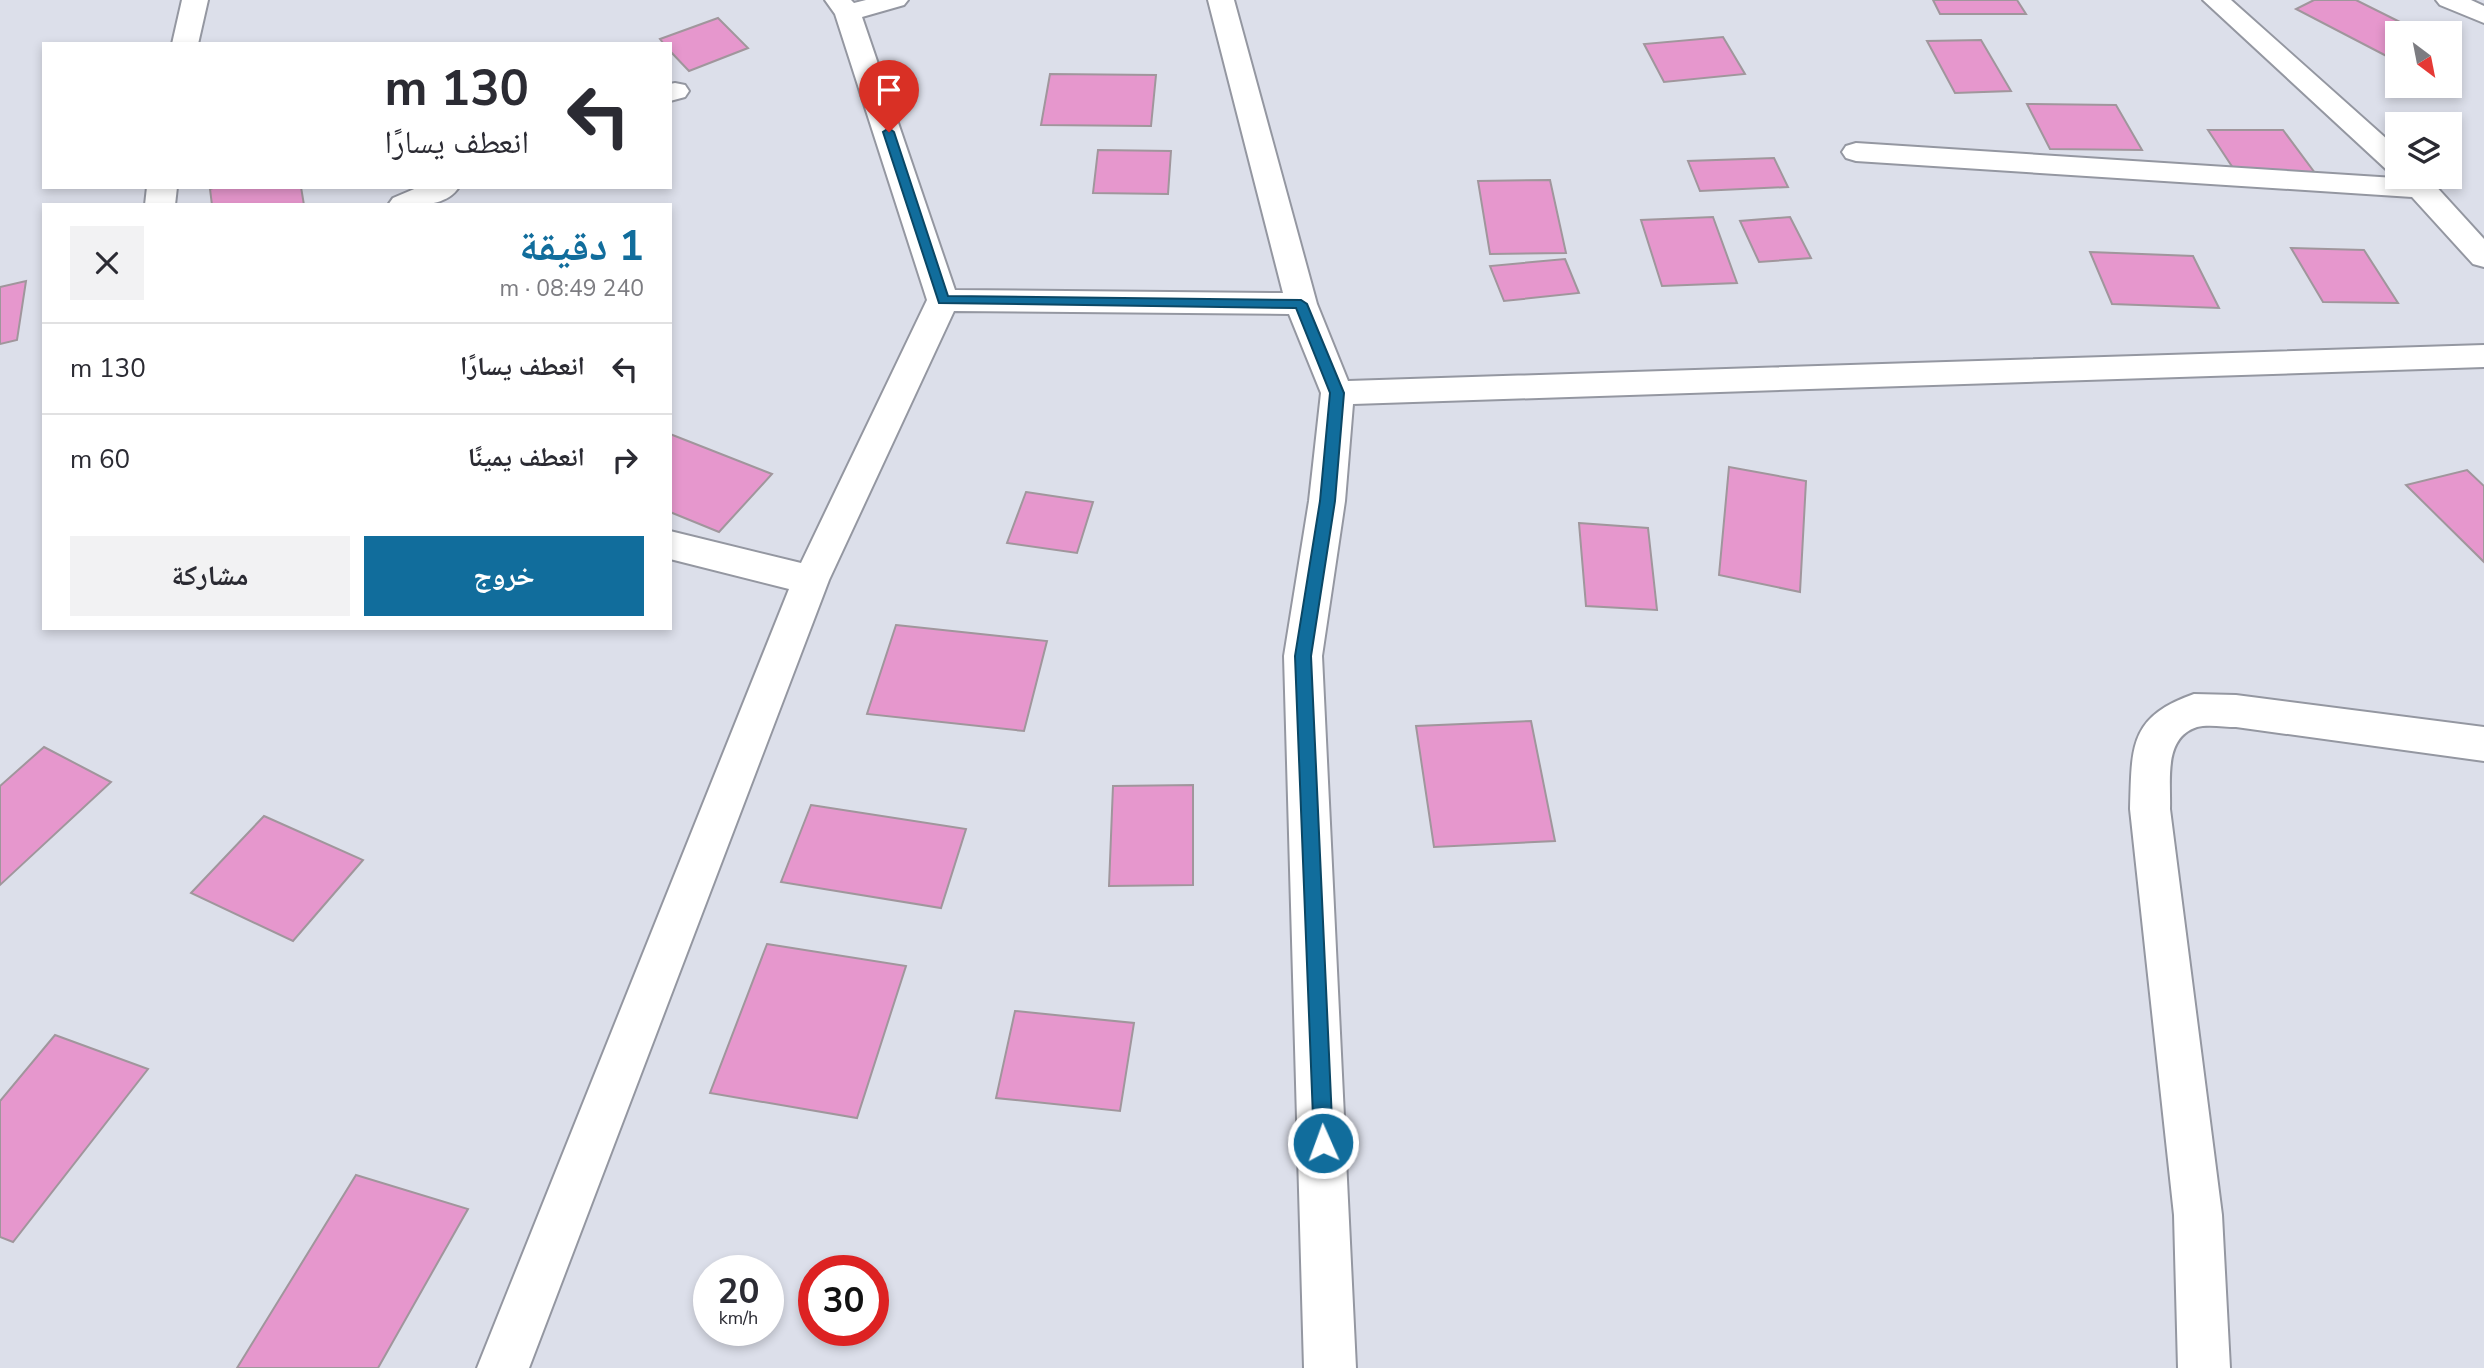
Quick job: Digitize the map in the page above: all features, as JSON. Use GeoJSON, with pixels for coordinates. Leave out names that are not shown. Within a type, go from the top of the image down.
{"type":"FeatureCollection","features":[{"type":"Feature","properties":{"kind":"street"},"geometry":{"type":"LineString","coordinates":[[185,42],[195,0]]}},
{"type":"Feature","properties":{"kind":"street"},"geometry":{"type":"LineString","coordinates":[[503,1368],[811,580],[943,300],[843,6],[895,0]]}},
{"type":"Feature","properties":{"kind":"street"},"geometry":{"type":"LineString","coordinates":[[1221,0],[1301,304],[1337,393],[1328,501],[1303,656],[1330,1368]]}},
{"type":"Feature","properties":{"kind":"street"},"geometry":{"type":"LineString","coordinates":[[2216,0],[2385,153]]}},
{"type":"Feature","properties":{"kind":"street"},"geometry":{"type":"LineString","coordinates":[[2449,0],[2484,15]]}},
{"type":"Feature","properties":{"kind":"street"},"geometry":{"type":"LineString","coordinates":[[1856,152],[2385,181]]}},
{"type":"Feature","properties":{"kind":"street"},"geometry":{"type":"LineString","coordinates":[[408,203],[440,189]]}},
{"type":"Feature","properties":{"kind":"street"},"geometry":{"type":"LineString","coordinates":[[2422,189],[2484,257]]}},
{"type":"Feature","properties":{"kind":"street"},"geometry":{"type":"LineString","coordinates":[[943,300],[1301,304]]}},
{"type":"Feature","properties":{"kind":"street"},"geometry":{"type":"LineString","coordinates":[[1337,393],[2484,356]]}},
{"type":"Feature","properties":{"kind":"street"},"geometry":{"type":"LineString","coordinates":[[672,545],[811,580]]}},
{"type":"Feature","properties":{"kind":"street"},"geometry":{"type":"LineString","coordinates":[[2204,1368],[2198,1215],[2150,809],[2152,747],[2168,724],[2194,710],[2236,711],[2484,744]]}},
{"type":"Feature","properties":{"kind":"building"},"geometry":{"type":"Polygon","coordinates":[[[1933,0],[2017,0],[2026,14],[1940,14],[1933,0]]]}},
{"type":"Feature","properties":{"kind":"building"},"geometry":{"type":"Polygon","coordinates":[[[2314,0],[2356,0],[2398,21],[2385,21],[2385,55],[2296,9],[2314,0]]]}},
{"type":"Feature","properties":{"kind":"building"},"geometry":{"type":"Polygon","coordinates":[[[718,18],[748,48],[689,71],[672,53],[672,42],[662,42],[660,39],[718,18]]]}},
{"type":"Feature","properties":{"kind":"building"},"geometry":{"type":"Polygon","coordinates":[[[1723,37],[1745,74],[1664,82],[1644,44],[1723,37]]]}},
{"type":"Feature","properties":{"kind":"building"},"geometry":{"type":"Polygon","coordinates":[[[1981,40],[2011,91],[1955,93],[1927,41],[1981,40]]]}},
{"type":"Feature","properties":{"kind":"building"},"geometry":{"type":"Polygon","coordinates":[[[1050,74],[1156,75],[1151,126],[1041,125],[1050,74]]]}},
{"type":"Feature","properties":{"kind":"building"},"geometry":{"type":"Polygon","coordinates":[[[2027,104],[2116,105],[2142,150],[2050,149],[2027,104]]]}},
{"type":"Feature","properties":{"kind":"building"},"geometry":{"type":"Polygon","coordinates":[[[2208,130],[2283,130],[2315,173],[2237,174],[2208,130]]]}},
{"type":"Feature","properties":{"kind":"building"},"geometry":{"type":"Polygon","coordinates":[[[1098,150],[1171,151],[1168,194],[1093,193],[1098,150]]]}},
{"type":"Feature","properties":{"kind":"building"},"geometry":{"type":"Polygon","coordinates":[[[1774,158],[1788,187],[1700,191],[1688,161],[1774,158]]]}},
{"type":"Feature","properties":{"kind":"building"},"geometry":{"type":"Polygon","coordinates":[[[1550,180],[1566,253],[1490,254],[1478,181],[1550,180]]]}},
{"type":"Feature","properties":{"kind":"building"},"geometry":{"type":"Polygon","coordinates":[[[210,189],[301,189],[304,203],[212,203],[210,189]]]}},
{"type":"Feature","properties":{"kind":"building"},"geometry":{"type":"Polygon","coordinates":[[[1713,217],[1737,283],[1662,286],[1641,220],[1713,217]]]}},
{"type":"Feature","properties":{"kind":"building"},"geometry":{"type":"Polygon","coordinates":[[[1790,217],[1811,258],[1759,262],[1740,221],[1790,217]]]}},
{"type":"Feature","properties":{"kind":"building"},"geometry":{"type":"Polygon","coordinates":[[[2291,248],[2364,250],[2398,303],[2323,302],[2291,248]]]}},
{"type":"Feature","properties":{"kind":"building"},"geometry":{"type":"Polygon","coordinates":[[[2090,252],[2193,256],[2219,308],[2112,304],[2090,252]]]}},
{"type":"Feature","properties":{"kind":"building"},"geometry":{"type":"Polygon","coordinates":[[[1565,259],[1579,293],[1504,301],[1490,266],[1565,259]]]}},
{"type":"Feature","properties":{"kind":"building"},"geometry":{"type":"Polygon","coordinates":[[[26,281],[17,340],[0,344],[0,287],[26,281]]]}},
{"type":"Feature","properties":{"kind":"building"},"geometry":{"type":"Polygon","coordinates":[[[672,435],[772,474],[719,532],[672,513],[672,435]]]}},
{"type":"Feature","properties":{"kind":"building"},"geometry":{"type":"Polygon","coordinates":[[[1729,467],[1806,481],[1800,592],[1719,575],[1729,467]]]}},
{"type":"Feature","properties":{"kind":"building"},"geometry":{"type":"Polygon","coordinates":[[[2467,470],[2484,486],[2484,562],[2406,485],[2467,470]]]}},
{"type":"Feature","properties":{"kind":"building"},"geometry":{"type":"Polygon","coordinates":[[[1026,492],[1093,502],[1077,553],[1007,543],[1026,492]]]}},
{"type":"Feature","properties":{"kind":"building"},"geometry":{"type":"Polygon","coordinates":[[[1579,523],[1648,528],[1657,610],[1586,606],[1579,523]]]}},
{"type":"Feature","properties":{"kind":"building"},"geometry":{"type":"Polygon","coordinates":[[[896,625],[1047,641],[1024,731],[867,714],[896,625]]]}},
{"type":"Feature","properties":{"kind":"building"},"geometry":{"type":"Polygon","coordinates":[[[1531,721],[1555,841],[1434,847],[1416,726],[1531,721]]]}},
{"type":"Feature","properties":{"kind":"building"},"geometry":{"type":"Polygon","coordinates":[[[44,747],[111,782],[0,885],[0,786],[44,747]]]}},
{"type":"Feature","properties":{"kind":"building"},"geometry":{"type":"Polygon","coordinates":[[[1193,785],[1193,885],[1109,886],[1113,786],[1193,785]]]}},
{"type":"Feature","properties":{"kind":"building"},"geometry":{"type":"Polygon","coordinates":[[[811,805],[966,829],[941,908],[781,882],[811,805]]]}},
{"type":"Feature","properties":{"kind":"building"},"geometry":{"type":"Polygon","coordinates":[[[264,816],[363,860],[293,941],[191,893],[264,816]]]}},
{"type":"Feature","properties":{"kind":"building"},"geometry":{"type":"Polygon","coordinates":[[[767,944],[906,966],[857,1118],[710,1093],[767,944]]]}},
{"type":"Feature","properties":{"kind":"building"},"geometry":{"type":"Polygon","coordinates":[[[1015,1011],[1134,1023],[1120,1111],[996,1098],[1015,1011]]]}},
{"type":"Feature","properties":{"kind":"building"},"geometry":{"type":"Polygon","coordinates":[[[55,1035],[148,1069],[13,1242],[0,1237],[0,1101],[55,1035]]]}},
{"type":"Feature","properties":{"kind":"building"},"geometry":{"type":"Polygon","coordinates":[[[356,1175],[468,1209],[378,1368],[237,1368],[356,1175]]]}},
{"type":"Feature","properties":{"kind":"route"},"geometry":{"type":"LineString","coordinates":[[889,132],[943,300],[1301,304],[1337,393],[1328,501],[1303,656],[1323,1143]]}}]}
